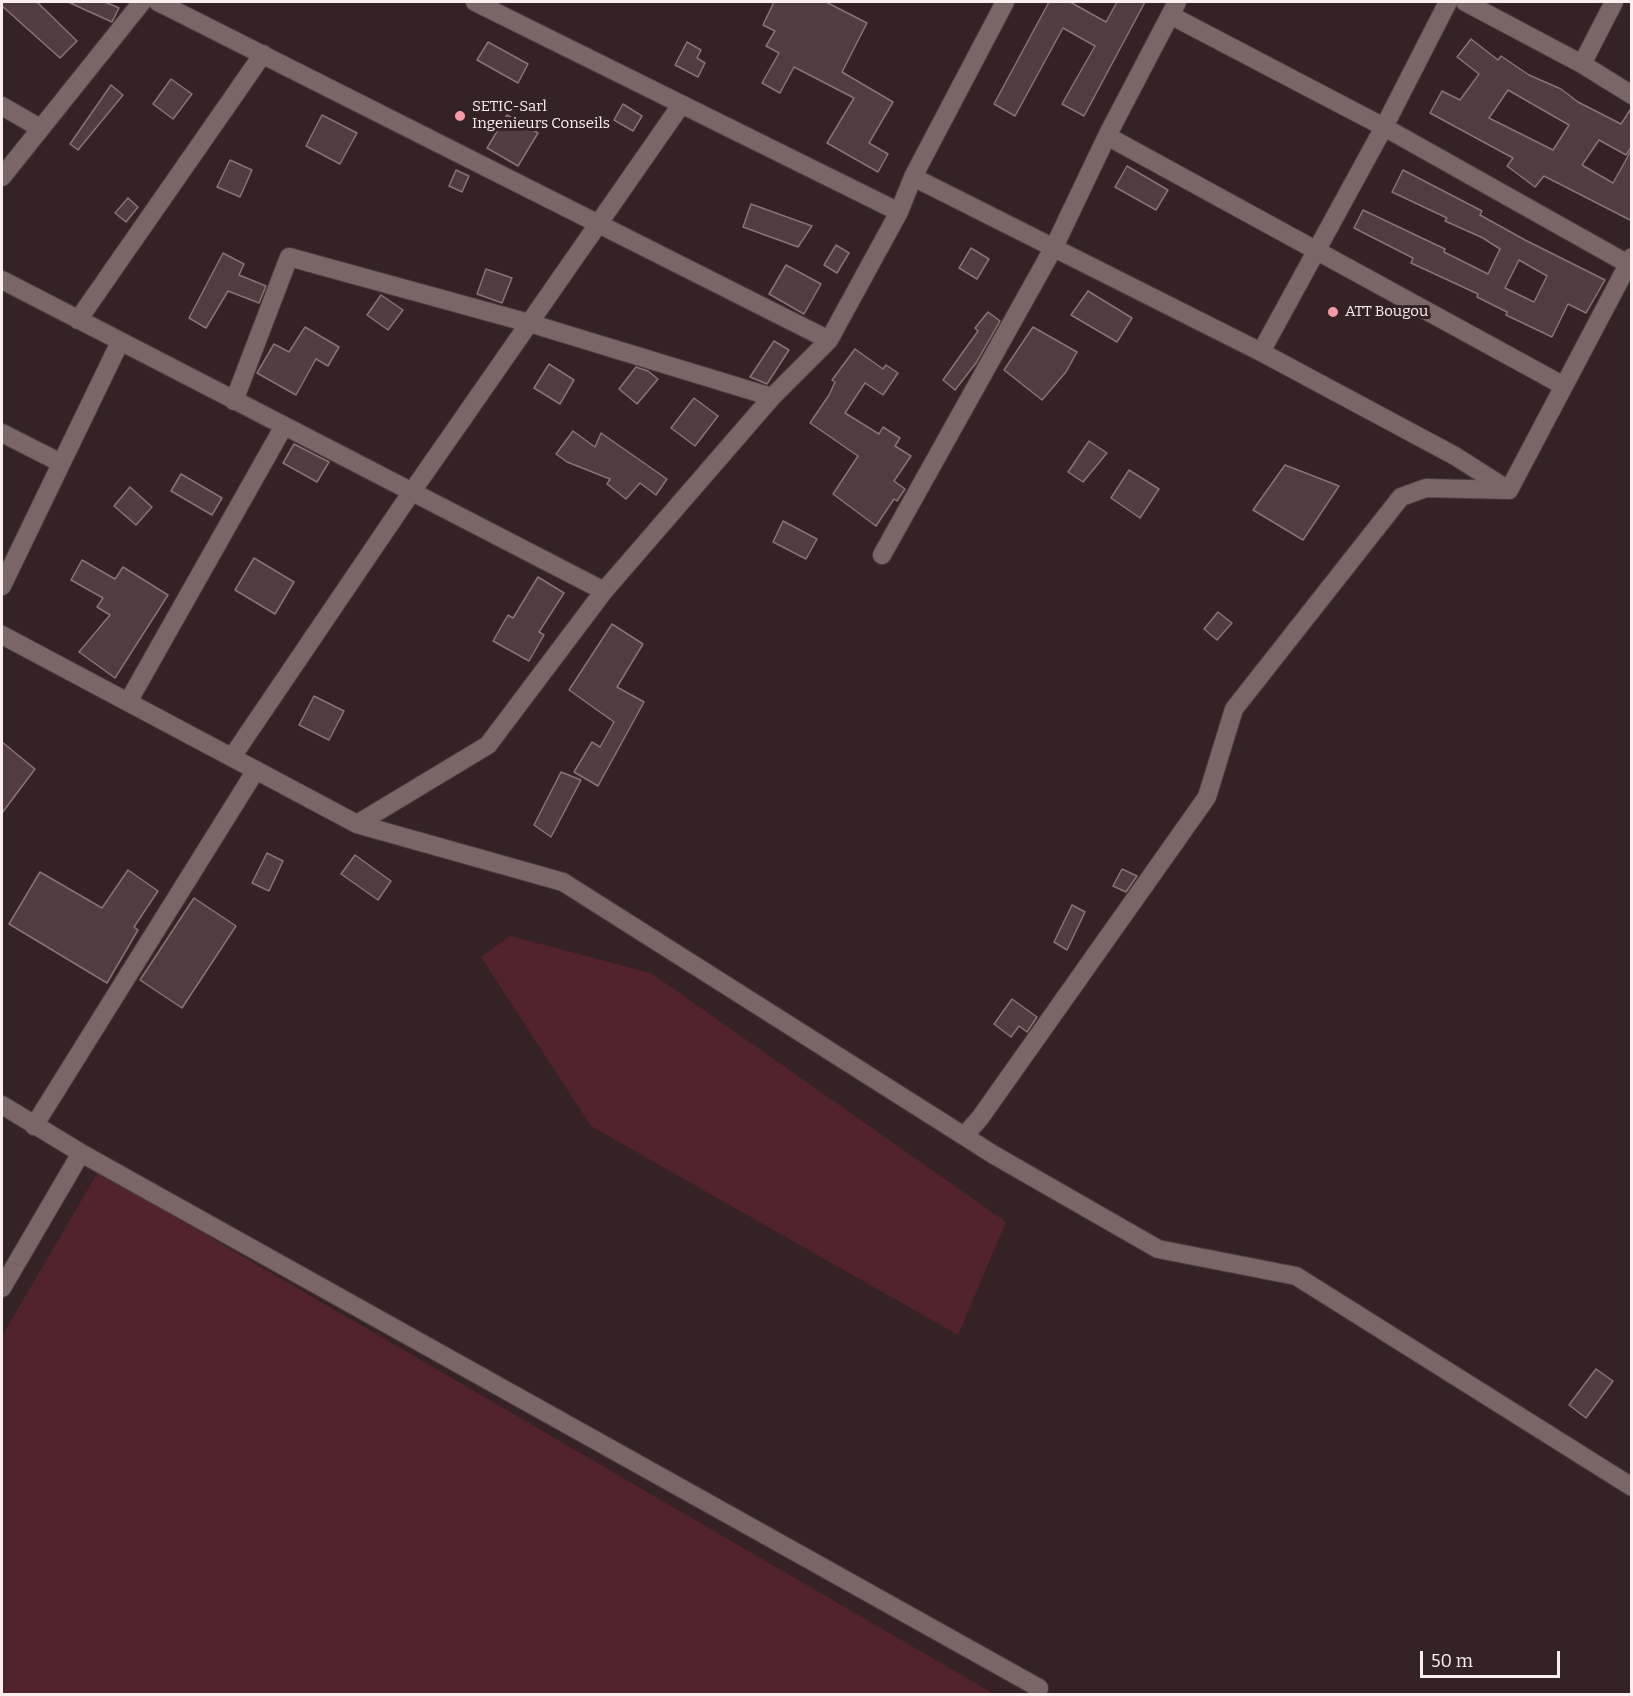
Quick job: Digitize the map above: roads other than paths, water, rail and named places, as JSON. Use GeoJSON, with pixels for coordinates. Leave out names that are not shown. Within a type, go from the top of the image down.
{"type":"FeatureCollection","features":[{"type":"Feature","properties":{"kind":"street"},"geometry":{"type":"LineString","coordinates":[[2,177],[142,2]]}},
{"type":"Feature","properties":{"kind":"street"},"geometry":{"type":"LineString","coordinates":[[158,2],[829,340]]}},
{"type":"Feature","properties":{"kind":"street"},"geometry":{"type":"LineString","coordinates":[[475,2],[899,212]]}},
{"type":"Feature","properties":{"kind":"street"},"geometry":{"type":"LineString","coordinates":[[357,824],[488,745],[604,591],[772,397],[829,340],[899,212],[913,177],[1005,2]]}},
{"type":"Feature","properties":{"kind":"street"},"geometry":{"type":"LineString","coordinates":[[1261,352],[1384,127],[1448,2]]}},
{"type":"Feature","properties":{"kind":"street"},"geometry":{"type":"LineString","coordinates":[[1465,2],[1582,64],[1632,95]]}},
{"type":"Feature","properties":{"kind":"street"},"geometry":{"type":"LineString","coordinates":[[1582,64],[1614,2]]}},
{"type":"Feature","properties":{"kind":"street"},"geometry":{"type":"LineString","coordinates":[[882,555],[1054,247],[1107,136],[1174,8],[1384,127],[1630,260],[1509,490]]}},
{"type":"Feature","properties":{"kind":"street"},"geometry":{"type":"LineString","coordinates":[[78,320],[263,54]]}},
{"type":"Feature","properties":{"kind":"street"},"geometry":{"type":"LineString","coordinates":[[232,758],[411,493],[681,105]]}},
{"type":"Feature","properties":{"kind":"street"},"geometry":{"type":"LineString","coordinates":[[2,106],[40,128]]}},
{"type":"Feature","properties":{"kind":"street"},"geometry":{"type":"LineString","coordinates":[[1107,136],[1564,386]]}},
{"type":"Feature","properties":{"kind":"street"},"geometry":{"type":"LineString","coordinates":[[913,177],[1261,352],[1455,456],[1509,490]]}},
{"type":"Feature","properties":{"kind":"street"},"geometry":{"type":"LineString","coordinates":[[234,400],[290,257],[529,323],[772,397]]}},
{"type":"Feature","properties":{"kind":"street"},"geometry":{"type":"LineString","coordinates":[[2,280],[604,591]]}},
{"type":"Feature","properties":{"kind":"street"},"geometry":{"type":"LineString","coordinates":[[2,586],[120,342]]}},
{"type":"Feature","properties":{"kind":"street"},"geometry":{"type":"LineString","coordinates":[[128,702],[284,426]]}},
{"type":"Feature","properties":{"kind":"street"},"geometry":{"type":"LineString","coordinates":[[2,433],[61,463]]}},
{"type":"Feature","properties":{"kind":"street"},"geometry":{"type":"LineString","coordinates":[[964,1136],[980,1118],[1206,797],[1234,709],[1401,497],[1426,488],[1509,490]]}},
{"type":"Feature","properties":{"kind":"street"},"geometry":{"type":"LineString","coordinates":[[2,635],[357,824],[563,882],[964,1136],[1158,1249],[1296,1276],[1632,1488]]}},
{"type":"Feature","properties":{"kind":"street"},"geometry":{"type":"LineString","coordinates":[[34,1126],[256,770]]}},
{"type":"Feature","properties":{"kind":"street"},"geometry":{"type":"LineString","coordinates":[[2,1105],[81,1153],[1039,1688],[1037,1695]]}},
{"type":"Feature","properties":{"kind":"street"},"geometry":{"type":"LineString","coordinates":[[2,1288],[81,1153]]}},
{"type":"Feature","properties":{"kind":"place","name":"SETIC-Sarl Ingenieurs Conseils"},"geometry":{"type":"Point","coordinates":[460,116]}},
{"type":"Feature","properties":{"kind":"place","name":"ATT Bougou"},"geometry":{"type":"Point","coordinates":[1333,312]}}]}
